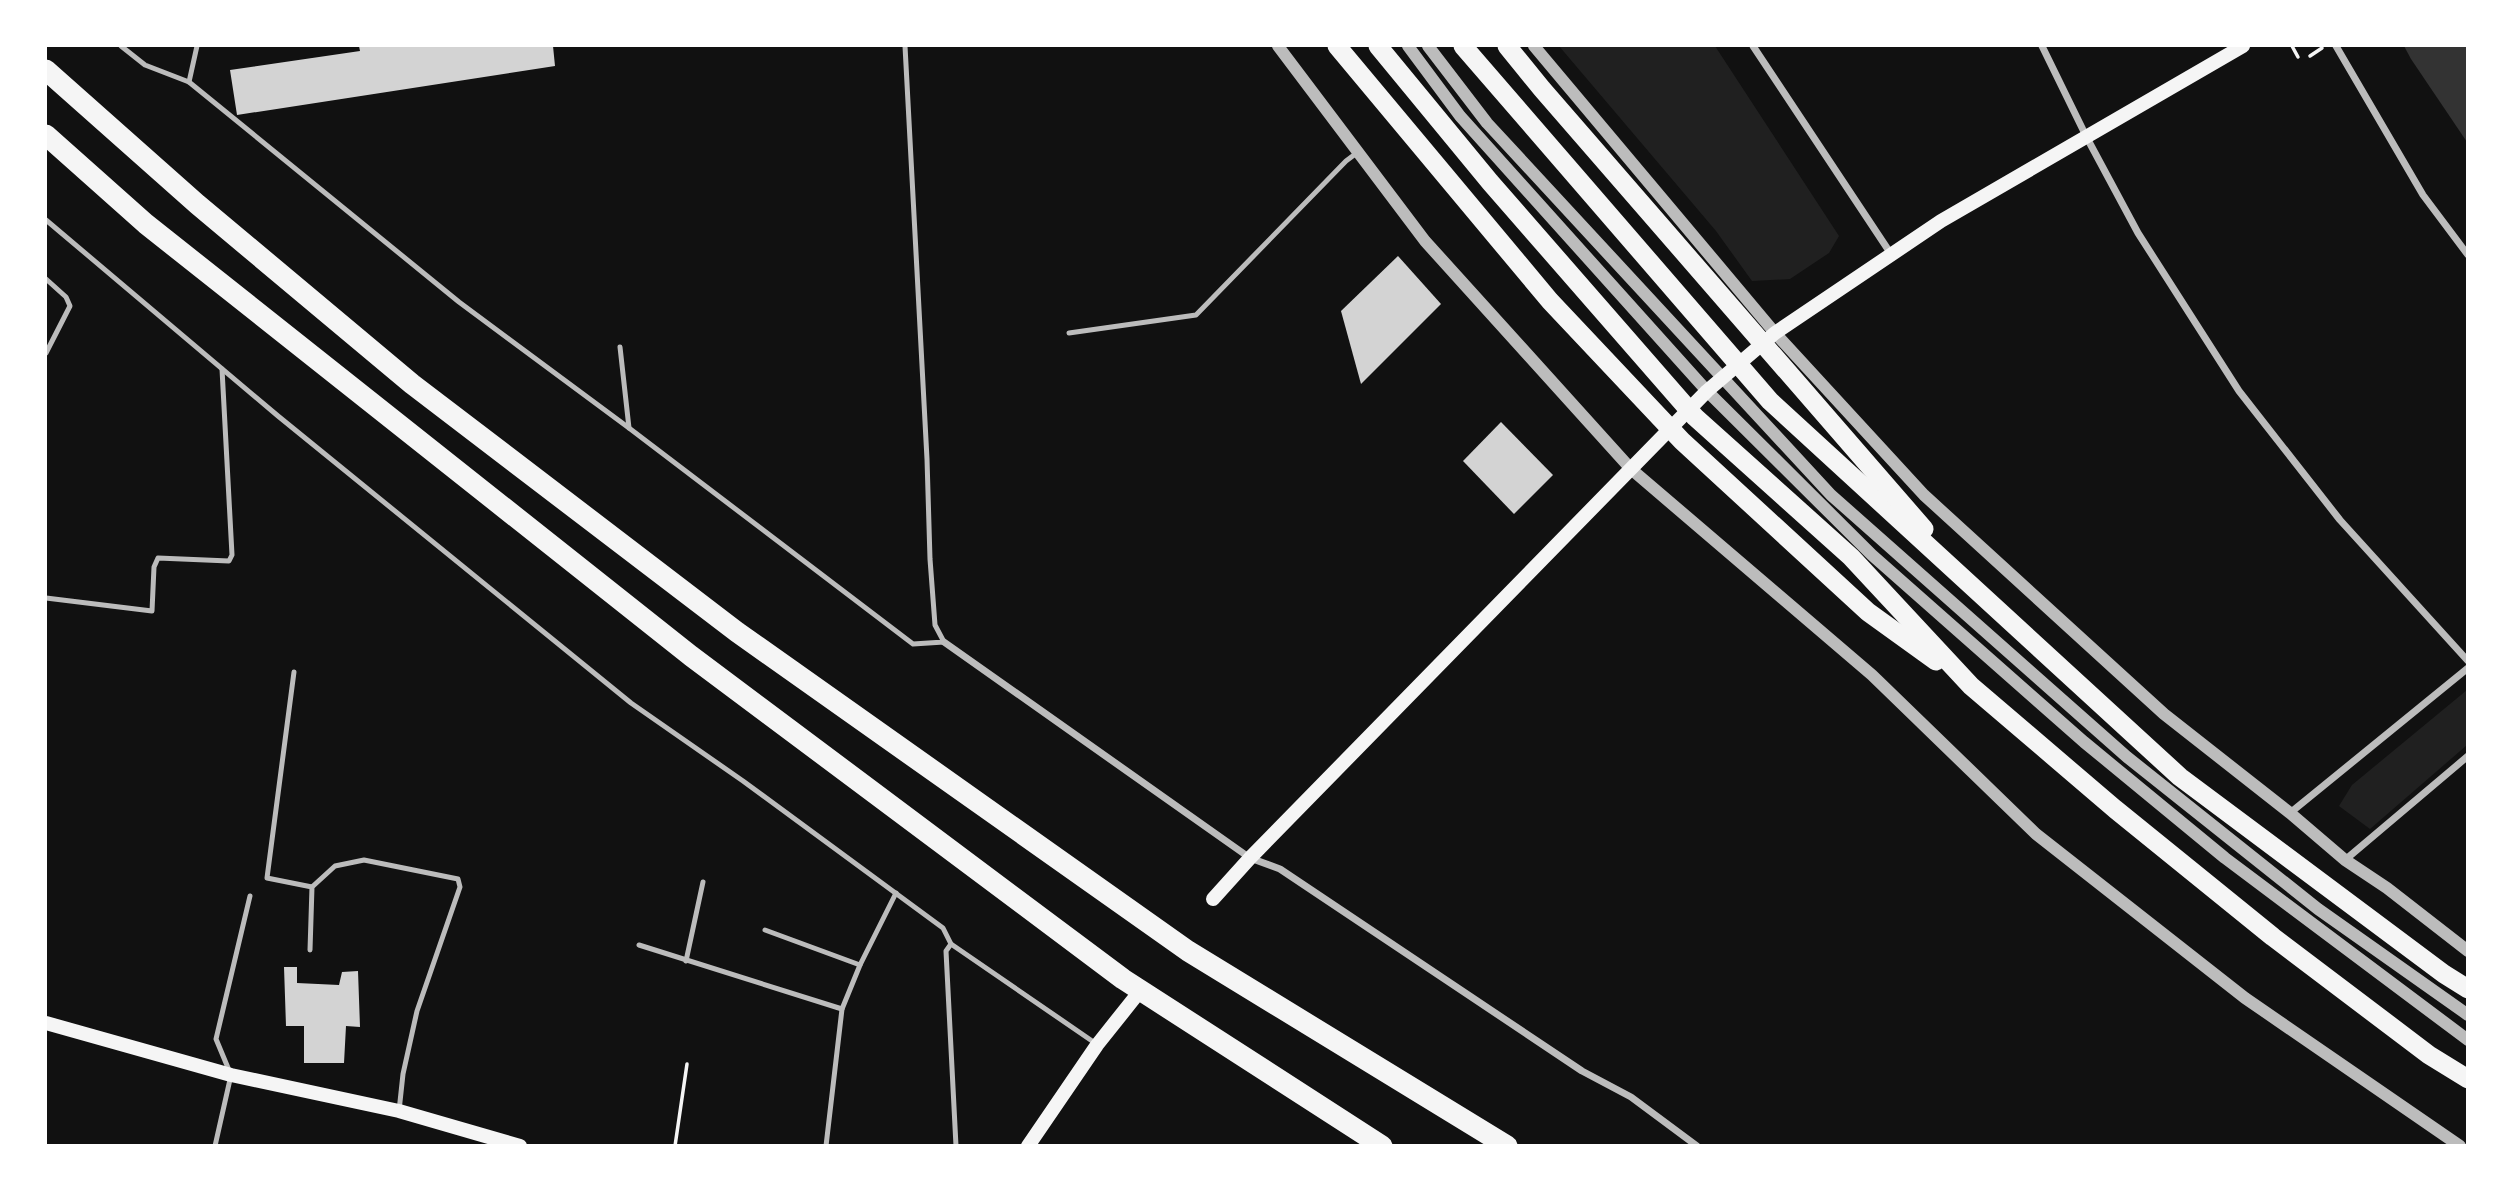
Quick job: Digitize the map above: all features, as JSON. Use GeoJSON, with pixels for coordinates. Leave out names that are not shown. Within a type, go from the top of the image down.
{"type":"FeatureCollection","features":[{"type":"Feature","properties":{"kind":"highway"},"geometry":{"type":"LineString","coordinates":[[1337,46],[1550,302],[1682,441],[1868,612],[1971,686],[2115,809],[2273,937],[2429,1055],[2468,1079]]}},
{"type":"Feature","properties":{"kind":"highway"},"geometry":{"type":"LineString","coordinates":[[1378,46],[1490,182],[1695,417],[1851,557],[1971,686]]}},
{"type":"Feature","properties":{"kind":"highway"},"geometry":{"type":"LineString","coordinates":[[1463,46],[1770,401],[2180,777],[2444,974],[2468,989]]}},
{"type":"Feature","properties":{"kind":"highway"},"geometry":{"type":"LineString","coordinates":[[1507,46],[1987,601]]}},
{"type":"Feature","properties":{"kind":"highway"},"geometry":{"type":"LineString","coordinates":[[46,70],[197,204],[412,384],[737,632],[1188,951],[1507,1146]]}},
{"type":"Feature","properties":{"kind":"highway"},"geometry":{"type":"LineString","coordinates":[[46,135],[146,224],[691,656],[1123,979],[1382,1146]]}},
{"type":"Feature","properties":{"kind":"main road"},"geometry":{"type":"LineString","coordinates":[[1213,899],[1707,391],[1775,333],[1941,221],[2243,46]]}},
{"type":"Feature","properties":{"kind":"main road"},"geometry":{"type":"LineString","coordinates":[[1028,1146],[1097,1045],[1140,991]]}},
{"type":"Feature","properties":{"kind":"main road"},"geometry":{"type":"LineString","coordinates":[[46,1023],[231,1075],[399,1111],[520,1146]]}},
{"type":"Feature","properties":{"kind":"street"},"geometry":{"type":"LineString","coordinates":[[1278,46],[1425,241],[1631,469],[1872,675],[2036,834],[2245,998],[2460,1146]]}},
{"type":"Feature","properties":{"kind":"street"},"geometry":{"type":"LineString","coordinates":[[1408,46],[1461,116],[1707,391],[1872,555],[2084,741],[2224,858],[2468,1040]]}},
{"type":"Feature","properties":{"kind":"street"},"geometry":{"type":"LineString","coordinates":[[1428,46],[1487,123],[1830,495],[2127,757],[2318,909],[2468,1015]]}},
{"type":"Feature","properties":{"kind":"street"},"geometry":{"type":"LineString","coordinates":[[1534,46],[1775,333],[1924,495],[2164,714],[2345,860],[2387,888],[2468,951]]}},
{"type":"Feature","properties":{"kind":"street"},"geometry":{"type":"LineString","coordinates":[[1752,46],[1891,254]]}},
{"type":"Feature","properties":{"kind":"street"},"geometry":{"type":"LineString","coordinates":[[2042,46],[2137,233],[2239,391],[2340,520],[2468,661]]}},
{"type":"Feature","properties":{"kind":"street"},"geometry":{"type":"LineString","coordinates":[[2336,46],[2423,195],[2468,255]]}},
{"type":"Feature","properties":{"kind":"street"},"geometry":{"type":"LineString","coordinates":[[944,642],[1250,858],[1280,869],[1572,1064],[1631,1097],[1697,1146]]}},
{"type":"Feature","properties":{"kind":"street"},"geometry":{"type":"LineString","coordinates":[[2290,813],[2468,668]]}},
{"type":"Feature","properties":{"kind":"street"},"geometry":{"type":"LineString","coordinates":[[2345,860],[2468,756]]}},
{"type":"Feature","properties":{"kind":"lane"},"geometry":{"type":"LineString","coordinates":[[121,46],[145,65],[188,82],[459,302],[913,644],[944,642],[935,625],[930,559],[905,46]]}},
{"type":"Feature","properties":{"kind":"lane"},"geometry":{"type":"LineString","coordinates":[[188,82],[197,46]]}},
{"type":"Feature","properties":{"kind":"lane"},"geometry":{"type":"LineString","coordinates":[[1069,333],[1196,315],[1346,161],[1358,152]]}},
{"type":"Feature","properties":{"kind":"lane"},"geometry":{"type":"LineString","coordinates":[[46,220],[222,369],[631,703],[943,928],[951,944],[1097,1045]]}},
{"type":"Feature","properties":{"kind":"lane"},"geometry":{"type":"LineString","coordinates":[[46,279],[66,297],[70,306],[46,352]]}},
{"type":"Feature","properties":{"kind":"lane"},"geometry":{"type":"LineString","coordinates":[[620,347],[629,428]]}},
{"type":"Feature","properties":{"kind":"lane"},"geometry":{"type":"LineString","coordinates":[[46,598],[152,611],[158,558],[229,561],[232,555],[222,369]]}},
{"type":"Feature","properties":{"kind":"lane"},"geometry":{"type":"LineString","coordinates":[[294,672],[267,878],[312,887]]}},
{"type":"Feature","properties":{"kind":"lane"},"geometry":{"type":"LineString","coordinates":[[310,950],[312,887],[335,866],[364,859],[458,879],[460,887],[416,1011],[403,1074],[399,1111]]}},
{"type":"Feature","properties":{"kind":"lane"},"geometry":{"type":"LineString","coordinates":[[686,961],[703,882]]}},
{"type":"Feature","properties":{"kind":"lane"},"geometry":{"type":"LineString","coordinates":[[826,1146],[842,1009],[859,965],[896,893]]}},
{"type":"Feature","properties":{"kind":"lane"},"geometry":{"type":"LineString","coordinates":[[215,1146],[231,1075],[216,1039],[250,896]]}},
{"type":"Feature","properties":{"kind":"lane"},"geometry":{"type":"LineString","coordinates":[[765,930],[859,965]]}},
{"type":"Feature","properties":{"kind":"lane"},"geometry":{"type":"LineString","coordinates":[[951,944],[946,951],[956,1146]]}},
{"type":"Feature","properties":{"kind":"lane"},"geometry":{"type":"LineString","coordinates":[[639,945],[842,1009]]}},
{"type":"Feature","properties":{"kind":"path"},"geometry":{"type":"LineString","coordinates":[[2292,46],[2298,57]]}},
{"type":"Feature","properties":{"kind":"path"},"geometry":{"type":"LineString","coordinates":[[2310,55],[2327,46]]}},
{"type":"Feature","properties":{"kind":"path"},"geometry":{"type":"LineString","coordinates":[[675,1146],[687,1064]]}},
{"type":"Feature","properties":{"kind":"shaded area"},"geometry":{"type":"Polygon","coordinates":[[[1559,46],[1715,46],[1839,236],[1829,253],[1790,279],[1752,281],[1716,231],[1559,46]]]}},
{"type":"Feature","properties":{"kind":"shaded area"},"geometry":{"type":"Polygon","coordinates":[[[2404,46],[2467,46],[2467,142],[2411,59],[2404,46]]]}},
{"type":"Feature","properties":{"kind":"shaded area"},"geometry":{"type":"Polygon","coordinates":[[[2467,690],[2467,745],[2370,829],[2339,806],[2352,785],[2467,690]]]}},
{"type":"Feature","properties":{"kind":"building"},"geometry":{"type":"Polygon","coordinates":[[[359,46],[553,46],[555,66],[237,115],[230,70],[360,51],[359,46]]]}},
{"type":"Feature","properties":{"kind":"building"},"geometry":{"type":"Polygon","coordinates":[[[1398,256],[1441,304],[1361,384],[1341,311],[1398,256]]]}},
{"type":"Feature","properties":{"kind":"building"},"geometry":{"type":"Polygon","coordinates":[[[1501,422],[1553,475],[1514,514],[1463,461],[1501,422]]]}},
{"type":"Feature","properties":{"kind":"building"},"geometry":{"type":"Polygon","coordinates":[[[284,967],[297,967],[297,983],[339,985],[342,972],[358,971],[360,1027],[346,1026],[344,1063],[304,1063],[304,1026],[286,1026],[284,967]]]}}]}
